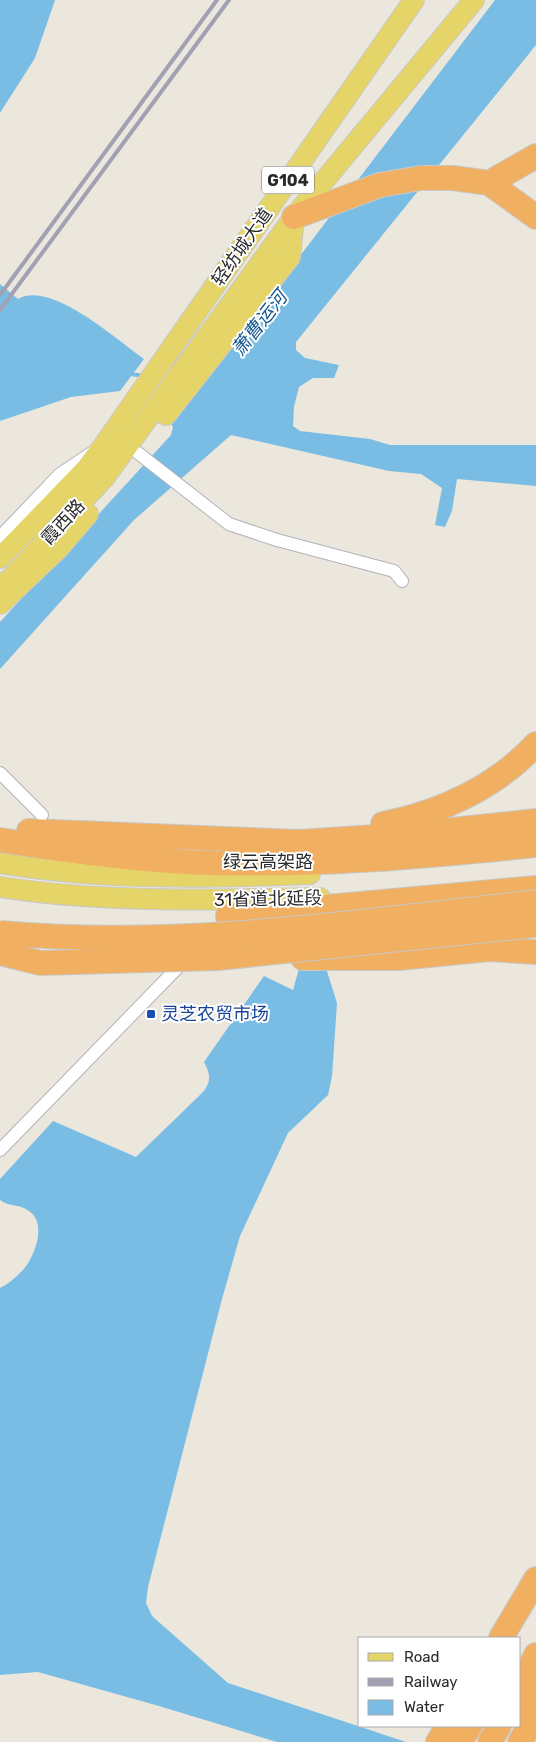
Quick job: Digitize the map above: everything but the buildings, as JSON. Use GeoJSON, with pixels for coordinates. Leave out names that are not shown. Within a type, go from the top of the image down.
{"type":"FeatureCollection","features":[{"type":"Feature","properties":{"kind":"highway"},"geometry":{"type":"LineString","coordinates":[[482,182],[536,156]]}},
{"type":"Feature","properties":{"kind":"highway"},"geometry":{"type":"LineString","coordinates":[[294,217],[380,185],[420,178],[452,178],[482,182],[536,217]]}},
{"type":"Feature","properties":{"kind":"highway"},"geometry":{"type":"LineString","coordinates":[[298,842],[420,817],[478,791],[525,756],[536,744]]}},
{"type":"Feature","properties":{"kind":"highway"},"geometry":{"type":"LineString","coordinates":[[0,830],[298,842],[405,836],[536,821]]}},
{"type":"Feature","properties":{"kind":"highway","name":"绿云高架路"},"geometry":{"type":"LineString","coordinates":[[0,841],[60,850],[210,863],[385,859],[536,845]]}},
{"type":"Feature","properties":{"kind":"highway"},"geometry":{"type":"LineString","coordinates":[[228,916],[536,888]]}},
{"type":"Feature","properties":{"kind":"highway"},"geometry":{"type":"LineString","coordinates":[[0,933],[44,937],[191,936],[353,922],[536,902]]}},
{"type":"Feature","properties":{"kind":"highway"},"geometry":{"type":"LineString","coordinates":[[218,958],[536,925]]}},
{"type":"Feature","properties":{"kind":"highway"},"geometry":{"type":"LineString","coordinates":[[0,953],[40,963],[218,958],[399,958],[489,948],[536,952]]}},
{"type":"Feature","properties":{"kind":"highway"},"geometry":{"type":"LineString","coordinates":[[503,1637],[536,1580]]}},
{"type":"Feature","properties":{"kind":"highway"},"geometry":{"type":"LineString","coordinates":[[521,1637],[536,1610]]}},
{"type":"Feature","properties":{"kind":"highway"},"geometry":{"type":"LineString","coordinates":[[521,1684],[536,1655]]}},
{"type":"Feature","properties":{"kind":"highway"},"geometry":{"type":"LineString","coordinates":[[521,1708],[536,1681]]}},
{"type":"Feature","properties":{"kind":"highway"},"geometry":{"type":"LineString","coordinates":[[520,1742],[536,1715]]}},
{"type":"Feature","properties":{"kind":"highway"},"geometry":{"type":"LineString","coordinates":[[438,1742],[447,1727]]}},
{"type":"Feature","properties":{"kind":"highway"},"geometry":{"type":"LineString","coordinates":[[448,1742],[456,1727]]}},
{"type":"Feature","properties":{"kind":"highway"},"geometry":{"type":"LineString","coordinates":[[460,1742],[469,1727]]}},
{"type":"Feature","properties":{"kind":"highway"},"geometry":{"type":"LineString","coordinates":[[490,1742],[498,1727]]}},
{"type":"Feature","properties":{"kind":"highway"},"geometry":{"type":"LineString","coordinates":[[502,1742],[510,1727]]}},
{"type":"Feature","properties":{"kind":"main road","name":"轻纺城大道"},"geometry":{"type":"LineString","coordinates":[[104,445],[414,0]]}},
{"type":"Feature","properties":{"kind":"main road"},"geometry":{"type":"LineString","coordinates":[[0,604],[58,549],[135,455],[152,423],[187,376],[290,257],[294,217],[474,0]]}},
{"type":"Feature","properties":{"kind":"main road","name":"霞西路"},"geometry":{"type":"LineString","coordinates":[[0,558],[86,469],[104,445]]}},
{"type":"Feature","properties":{"kind":"main road","name":"霞西路"},"geometry":{"type":"LineString","coordinates":[[0,586],[11,578],[98,484],[135,455]]}},
{"type":"Feature","properties":{"kind":"main road"},"geometry":{"type":"LineString","coordinates":[[0,841],[66,854],[155,877]]}},
{"type":"Feature","properties":{"kind":"main road"},"geometry":{"type":"LineString","coordinates":[[0,863],[24,867],[155,877],[202,878],[358,872],[536,854]]}},
{"type":"Feature","properties":{"kind":"main road","name":"31省道北延段"},"geometry":{"type":"LineString","coordinates":[[0,887],[38,893],[198,900],[359,897],[536,877]]}},
{"type":"Feature","properties":{"kind":"street"},"geometry":{"type":"LineString","coordinates":[[0,538],[60,474],[104,445]]}},
{"type":"Feature","properties":{"kind":"street"},"geometry":{"type":"LineString","coordinates":[[135,455],[184,489],[229,524],[276,540],[394,572],[402,581]]}},
{"type":"Feature","properties":{"kind":"street"},"geometry":{"type":"LineString","coordinates":[[0,773],[42,815]]}},
{"type":"Feature","properties":{"kind":"street"},"geometry":{"type":"LineString","coordinates":[[0,1150],[228,916]]}},
{"type":"Feature","properties":{"kind":"water"},"geometry":{"type":"Polygon","coordinates":[[[0,0],[55,0],[35,58],[0,113],[0,0]]]}},
{"type":"Feature","properties":{"kind":"water","name":"萧曹运河"},"geometry":{"type":"Polygon","coordinates":[[[495,0],[536,0],[536,45],[296,342],[296,350],[305,358],[339,365],[334,378],[313,378],[299,387],[294,407],[293,426],[300,431],[370,439],[390,445],[536,445],[536,486],[457,479],[452,511],[445,527],[435,525],[442,488],[421,474],[389,471],[231,435],[134,520],[0,669],[0,622],[171,435],[173,427],[170,422],[210,374],[495,0]]]}},
{"type":"Feature","properties":{"kind":"water"},"geometry":{"type":"Polygon","coordinates":[[[0,284],[18,299],[32,295],[48,298],[66,305],[84,315],[144,359],[120,391],[71,397],[0,421],[0,284]]]}},
{"type":"Feature","properties":{"kind":"water"},"geometry":{"type":"Polygon","coordinates":[[[304,951],[321,952],[337,1003],[332,1076],[328,1095],[288,1133],[240,1236],[148,1587],[146,1603],[152,1616],[228,1683],[406,1742],[277,1742],[38,1672],[0,1675],[0,1288],[6,1285],[27,1265],[37,1241],[38,1224],[35,1217],[29,1211],[0,1200],[0,1179],[53,1121],[136,1157],[203,1092],[208,1084],[209,1077],[204,1062],[264,976],[293,990],[304,951]]]}},
{"type":"Feature","properties":{"kind":"waterway"},"geometry":{"type":"LineString","coordinates":[[130,374],[145,376]]}},
{"type":"Feature","properties":{"kind":"railway"},"geometry":{"type":"LineString","coordinates":[[0,295],[217,0]]}},
{"type":"Feature","properties":{"kind":"railway"},"geometry":{"type":"LineString","coordinates":[[0,310],[229,0]]}},
{"type":"Feature","properties":{"kind":"place","name":"灵芝农贸市场"},"geometry":{"type":"Point","coordinates":[151,1014]}}]}
